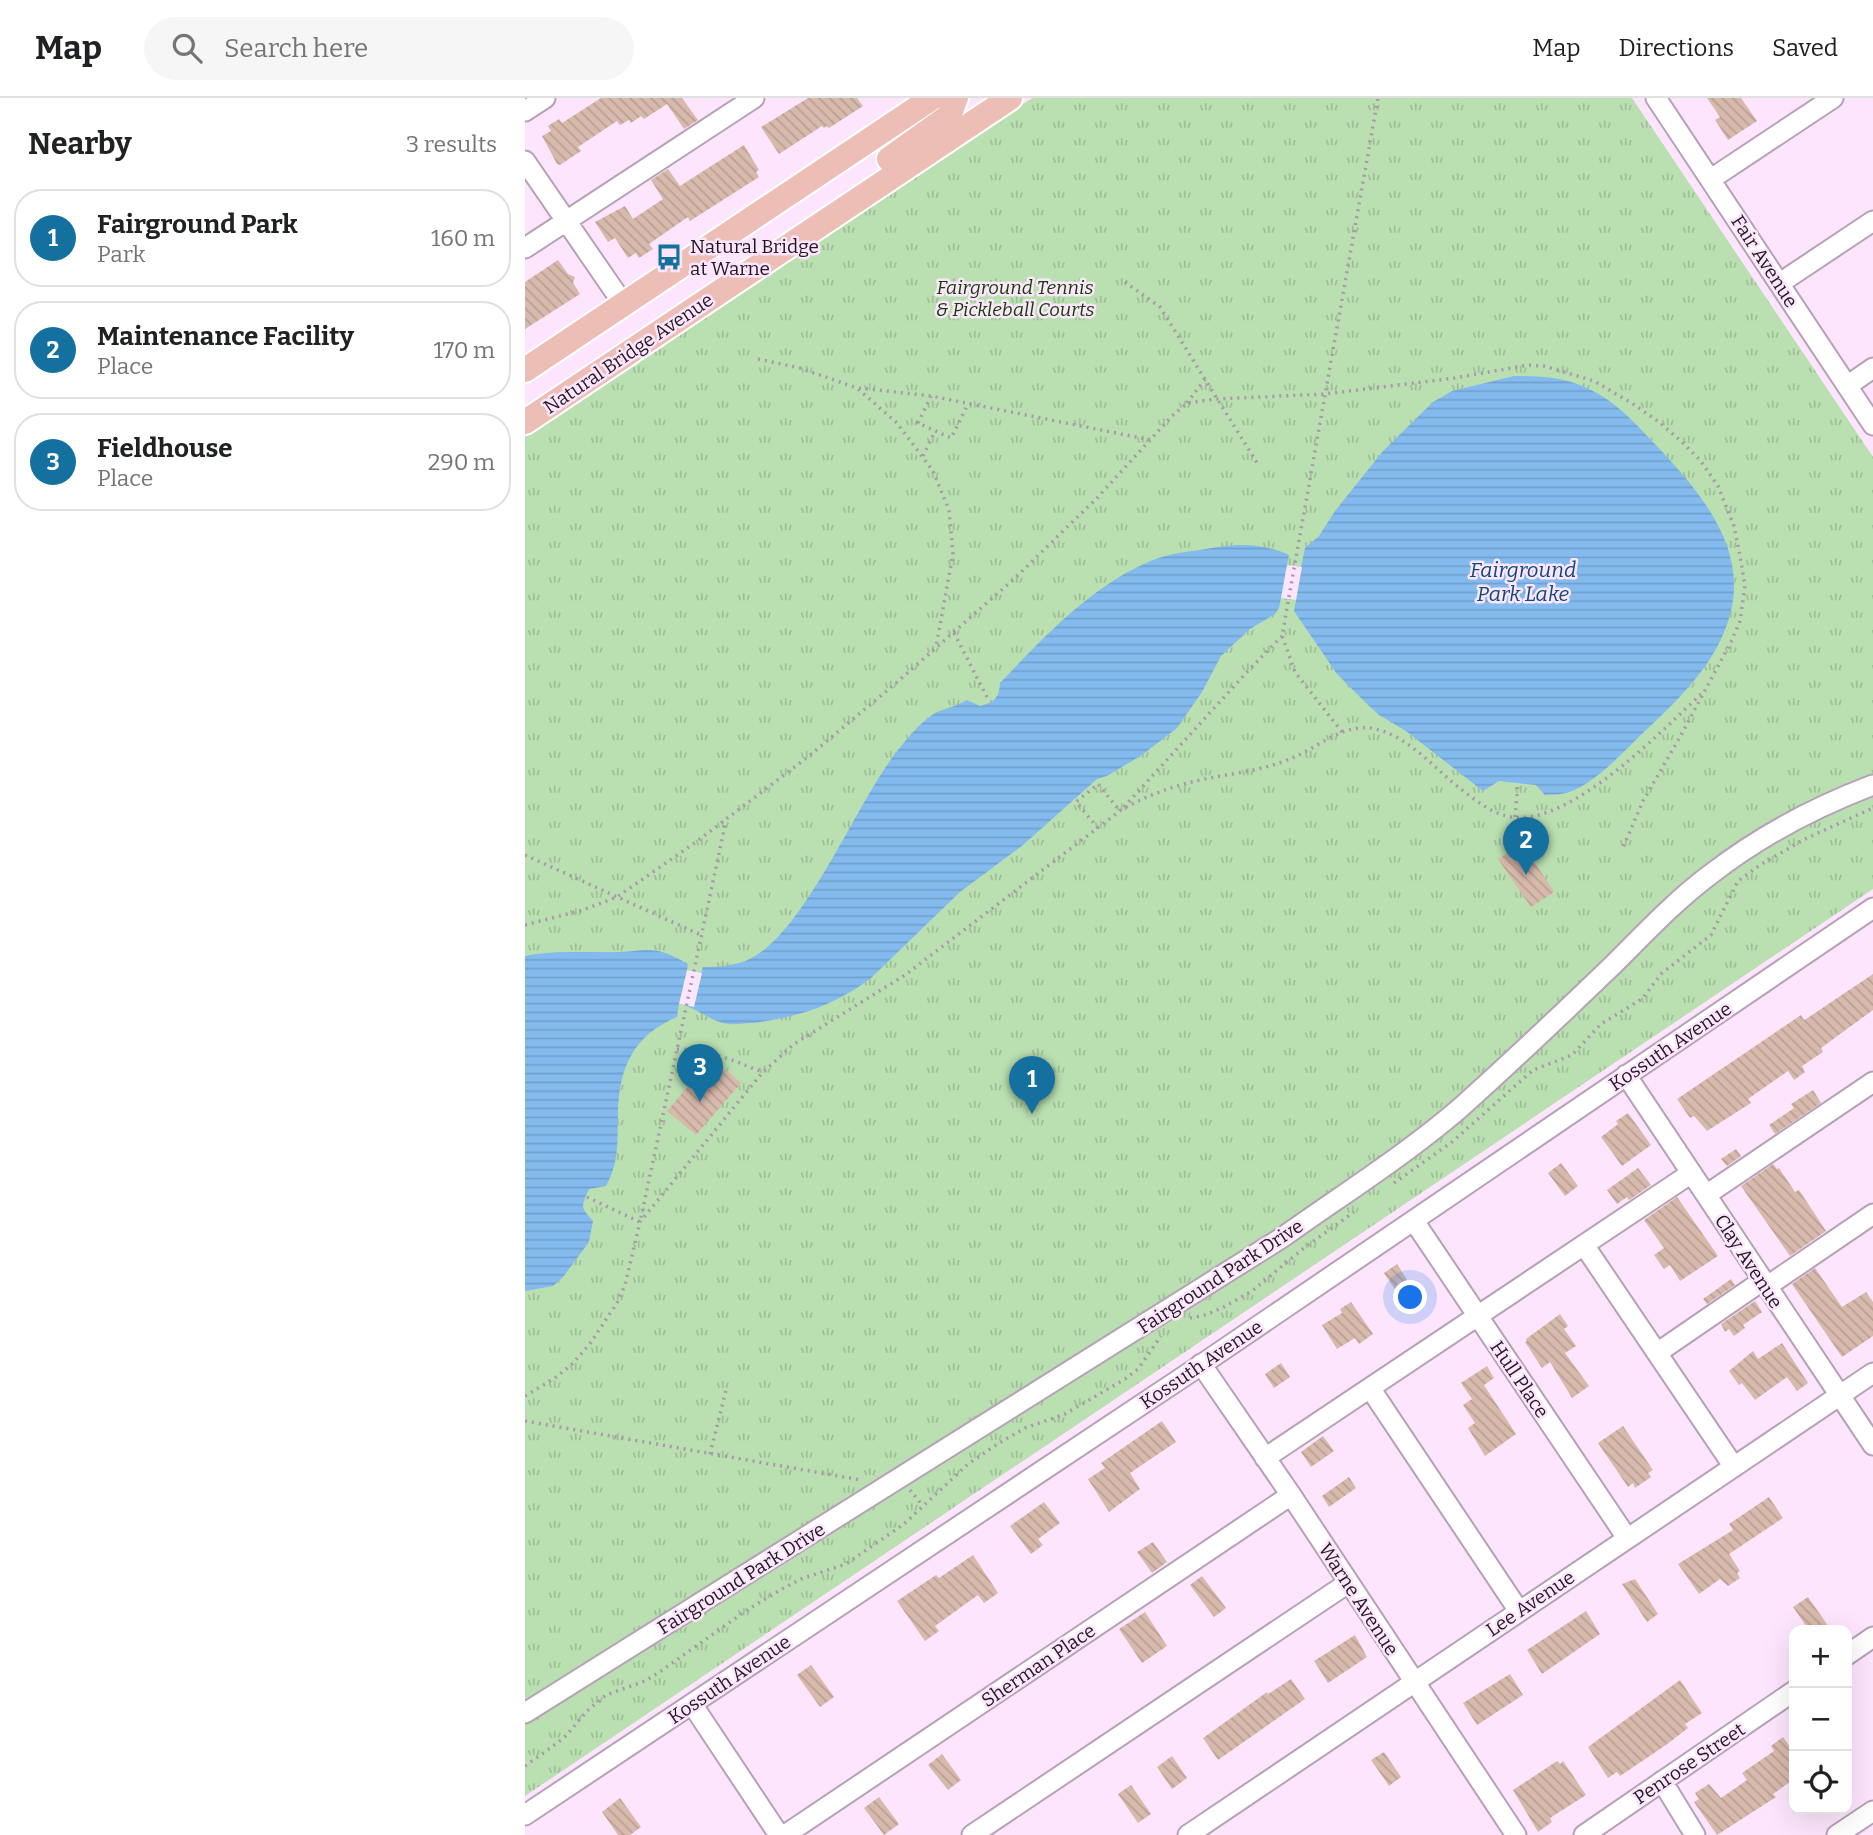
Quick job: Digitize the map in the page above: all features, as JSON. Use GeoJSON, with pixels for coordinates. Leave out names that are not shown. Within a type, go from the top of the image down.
{"type":"FeatureCollection","features":[{"type":"Feature","properties":{"kind":"main road"},"geometry":{"type":"LineString","coordinates":[[525,370],[932,98]]}},
{"type":"Feature","properties":{"kind":"main road"},"geometry":{"type":"LineString","coordinates":[[818,226],[864,178],[950,116],[955,98]]}},
{"type":"Feature","properties":{"kind":"main road","name":"Natural Bridge Avenue"},"geometry":{"type":"LineString","coordinates":[[525,422],[818,226],[981,106],[1010,98]]}},
{"type":"Feature","properties":{"kind":"street"},"geometry":{"type":"LineString","coordinates":[[525,111],[545,98]]}},
{"type":"Feature","properties":{"kind":"street"},"geometry":{"type":"LineString","coordinates":[[525,248],[754,98]]}},
{"type":"Feature","properties":{"kind":"street","name":"Fair Avenue"},"geometry":{"type":"LineString","coordinates":[[1656,98],[1873,425]]}},
{"type":"Feature","properties":{"kind":"street"},"geometry":{"type":"LineString","coordinates":[[1711,179],[1833,98]]}},
{"type":"Feature","properties":{"kind":"street"},"geometry":{"type":"LineString","coordinates":[[525,161],[624,305]]}},
{"type":"Feature","properties":{"kind":"street"},"geometry":{"type":"LineString","coordinates":[[1780,283],[1873,220]]}},
{"type":"Feature","properties":{"kind":"street"},"geometry":{"type":"LineString","coordinates":[[1847,386],[1873,368]]}},
{"type":"Feature","properties":{"kind":"street","name":"Fairground Park Drive"},"geometry":{"type":"LineString","coordinates":[[525,1713],[1283,1237],[1383,1167],[1457,1110],[1542,1034],[1654,924],[1710,874],[1767,835],[1830,801],[1873,785]]}},
{"type":"Feature","properties":{"kind":"street","name":"Kossuth Avenue"},"geometry":{"type":"LineString","coordinates":[[525,1815],[1414,1221],[1873,908]]}},
{"type":"Feature","properties":{"kind":"street","name":"Clay Avenue"},"geometry":{"type":"LineString","coordinates":[[1626,1076],[1873,1445]]}},
{"type":"Feature","properties":{"kind":"street"},"geometry":{"type":"LineString","coordinates":[[1706,1195],[1871,1088]]}},
{"type":"Feature","properties":{"kind":"street"},"geometry":{"type":"LineString","coordinates":[[1265,1458],[1690,1174]]}},
{"type":"Feature","properties":{"kind":"street"},"geometry":{"type":"LineString","coordinates":[[1657,1353],[1873,1214]]}},
{"type":"Feature","properties":{"kind":"street","name":"Hull Place"},"geometry":{"type":"LineString","coordinates":[[1414,1221],[1627,1538]]}},
{"type":"Feature","properties":{"kind":"street"},"geometry":{"type":"LineString","coordinates":[[1584,1245],[1734,1467]]}},
{"type":"Feature","properties":{"kind":"street","name":"Warne Avenue"},"geometry":{"type":"LineString","coordinates":[[1201,1364],[1291,1495],[1515,1835]]}},
{"type":"Feature","properties":{"kind":"street","name":"Lee Avenue"},"geometry":{"type":"LineString","coordinates":[[1188,1835],[1873,1373]]}},
{"type":"Feature","properties":{"kind":"street"},"geometry":{"type":"LineString","coordinates":[[1370,1388],[1519,1611]]}},
{"type":"Feature","properties":{"kind":"street","name":"Sherman Place"},"geometry":{"type":"LineString","coordinates":[[785,1835],[1291,1495]]}},
{"type":"Feature","properties":{"kind":"street"},"geometry":{"type":"LineString","coordinates":[[971,1835],[1348,1583]]}},
{"type":"Feature","properties":{"kind":"street"},"geometry":{"type":"LineString","coordinates":[[1852,1652],[1872,1639]]}},
{"type":"Feature","properties":{"kind":"street","name":"Penrose Street"},"geometry":{"type":"LineString","coordinates":[[1584,1835],[1789,1694]]}},
{"type":"Feature","properties":{"kind":"street"},"geometry":{"type":"LineString","coordinates":[[692,1704],[779,1835]]}},
{"type":"Feature","properties":{"kind":"street"},"geometry":{"type":"LineString","coordinates":[[1662,1781],[1695,1835]]}},
{"type":"Feature","properties":{"kind":"street"},"geometry":{"type":"LineString","coordinates":[[1837,1835],[1873,1811]]}},
{"type":"Feature","properties":{"kind":"path"},"geometry":{"type":"LineString","coordinates":[[1342,732],[1295,673],[1282,636],[1378,98]]}},
{"type":"Feature","properties":{"kind":"path"},"geometry":{"type":"LineString","coordinates":[[1125,282],[1160,307],[1259,466]]}},
{"type":"Feature","properties":{"kind":"path"},"geometry":{"type":"LineString","coordinates":[[758,359],[800,368],[857,388],[931,396],[1151,440]]}},
{"type":"Feature","properties":{"kind":"path"},"geometry":{"type":"LineString","coordinates":[[1187,403],[1216,399],[1325,394],[1455,378],[1513,367],[1544,366],[1594,381],[1659,422],[1700,460],[1718,486],[1734,526],[1745,586],[1740,621],[1643,801],[1622,850]]}},
{"type":"Feature","properties":{"kind":"path"},"geometry":{"type":"LineString","coordinates":[[525,925],[583,910],[617,897],[727,819],[847,725],[954,633],[1066,529],[1187,403],[1205,379]]}},
{"type":"Feature","properties":{"kind":"path"},"geometry":{"type":"LineString","coordinates":[[857,388],[897,423],[923,456],[941,488],[949,510],[952,534],[950,574],[936,648]]}},
{"type":"Feature","properties":{"kind":"path"},"geometry":{"type":"LineString","coordinates":[[931,396],[918,423],[951,438],[968,404]]}},
{"type":"Feature","properties":{"kind":"path"},"geometry":{"type":"LineString","coordinates":[[923,456],[935,430]]}},
{"type":"Feature","properties":{"kind":"path"},"geometry":{"type":"LineString","coordinates":[[954,633],[989,701]]}},
{"type":"Feature","properties":{"kind":"path"},"geometry":{"type":"LineString","coordinates":[[1121,810],[1282,636]]}},
{"type":"Feature","properties":{"kind":"path"},"geometry":{"type":"LineString","coordinates":[[640,1222],[762,1073],[794,1044],[905,975],[1121,810],[1141,798],[1181,785],[1279,763],[1342,732],[1364,728],[1387,733],[1414,750],[1480,802],[1503,816],[1514,818],[1544,814],[1577,798],[1638,752],[1703,691]]}},
{"type":"Feature","properties":{"kind":"path"},"geometry":{"type":"LineString","coordinates":[[1098,828],[1076,802],[1097,784],[1121,810]]}},
{"type":"Feature","properties":{"kind":"path"},"geometry":{"type":"LineString","coordinates":[[1514,818],[1518,784]]}},
{"type":"Feature","properties":{"kind":"path"},"geometry":{"type":"LineString","coordinates":[[1387,1188],[1452,1142],[1533,1070],[1572,1055],[1601,1024],[1641,999],[1662,973],[1711,935],[1738,881],[1805,839],[1873,808]]}},
{"type":"Feature","properties":{"kind":"path"},"geometry":{"type":"LineString","coordinates":[[525,1396],[572,1364],[589,1345],[625,1285],[727,819]]}},
{"type":"Feature","properties":{"kind":"path"},"geometry":{"type":"LineString","coordinates":[[525,855],[702,936]]}},
{"type":"Feature","properties":{"kind":"path"},"geometry":{"type":"LineString","coordinates":[[677,1049],[722,1055],[762,1073]]}},
{"type":"Feature","properties":{"kind":"path"},"geometry":{"type":"LineString","coordinates":[[587,1197],[640,1222]]}},
{"type":"Feature","properties":{"kind":"path"},"geometry":{"type":"LineString","coordinates":[[1190,1318],[1221,1308],[1252,1291],[1296,1254],[1356,1211]]}},
{"type":"Feature","properties":{"kind":"path"},"geometry":{"type":"LineString","coordinates":[[525,1766],[564,1738],[587,1711],[606,1695],[645,1681],[782,1589],[801,1579],[846,1564],[904,1524],[968,1464],[999,1443],[1025,1428],[1065,1414],[1125,1379],[1138,1369],[1161,1335]]}},
{"type":"Feature","properties":{"kind":"path"},"geometry":{"type":"LineString","coordinates":[[710,1454],[727,1386]]}},
{"type":"Feature","properties":{"kind":"path"},"geometry":{"type":"LineString","coordinates":[[525,1421],[868,1481]]}},
{"type":"Feature","properties":{"kind":"path"},"geometry":{"type":"LineString","coordinates":[[909,1488],[922,1505]]}},
{"type":"Feature","properties":{"kind":"green space","name":"Fairground Tennis & Pickleball Courts"},"geometry":{"type":"Polygon","coordinates":[[[1032,98],[1632,98],[1873,457],[1873,889],[525,1796],[525,437],[1032,98]]]}},
{"type":"Feature","properties":{"kind":"water","name":"Fairground Park Lake"},"geometry":{"type":"Polygon","coordinates":[[[1514,376],[1572,382],[1616,406],[1668,458],[1699,495],[1723,536],[1731,558],[1734,582],[1732,606],[1727,625],[1710,659],[1673,704],[1617,758],[1584,785],[1561,794],[1545,795],[1536,785],[1499,781],[1483,791],[1367,704],[1337,674],[1294,611],[1296,600],[1281,598],[1275,614],[1250,629],[1221,656],[1202,692],[1177,728],[1142,755],[1097,779],[1023,845],[960,892],[858,988],[814,1009],[783,1018],[750,1023],[722,1023],[679,1004],[677,1017],[650,1033],[632,1054],[626,1067],[619,1096],[614,1168],[606,1186],[589,1189],[583,1203],[593,1221],[589,1242],[553,1286],[525,1291],[525,956],[560,952],[653,950],[688,964],[687,970],[701,973],[703,967],[745,961],[767,947],[788,925],[829,864],[885,768],[927,719],[967,700],[980,706],[993,701],[999,692],[1000,683],[1070,613],[1110,583],[1153,560],[1182,552],[1245,545],[1266,547],[1289,555],[1287,565],[1301,567],[1305,548],[1319,536],[1335,511],[1383,451],[1433,402],[1452,391],[1514,376]]]}},
{"type":"Feature","properties":{"kind":"pier"},"geometry":{"type":"Polygon","coordinates":[[[1287,565],[1302,567],[1296,600],[1281,598],[1287,565]]]}},
{"type":"Feature","properties":{"kind":"pier"},"geometry":{"type":"Polygon","coordinates":[[[687,970],[702,973],[694,1007],[679,1004],[687,970]]]}},
{"type":"Feature","properties":{"kind":"building"},"geometry":{"type":"Polygon","coordinates":[[[601,98],[682,98],[698,120],[684,129],[667,104],[644,119],[641,116],[631,123],[629,120],[620,125],[617,121],[578,147],[581,151],[560,165],[557,164],[542,136],[551,131],[548,126],[559,119],[562,123],[601,98]]]}},
{"type":"Feature","properties":{"kind":"building"},"geometry":{"type":"Polygon","coordinates":[[[808,98],[857,98],[863,106],[829,128],[822,126],[779,154],[761,127],[808,98]]]}},
{"type":"Feature","properties":{"kind":"building"},"geometry":{"type":"Polygon","coordinates":[[[1707,98],[1741,98],[1757,121],[1728,140],[1715,120],[1720,117],[1707,98]]]}},
{"type":"Feature","properties":{"kind":"building"},"geometry":{"type":"Polygon","coordinates":[[[744,145],[759,170],[756,172],[759,177],[690,221],[688,217],[649,244],[653,249],[639,258],[636,253],[628,258],[615,238],[608,242],[595,222],[625,206],[633,219],[663,199],[651,180],[668,169],[680,186],[744,145]]]}},
{"type":"Feature","properties":{"kind":"building"},"geometry":{"type":"Polygon","coordinates":[[[558,260],[568,274],[575,277],[573,283],[580,294],[525,329],[525,282],[558,260]]]}},
{"type":"Feature","properties":{"kind":"building"},"geometry":{"type":"Polygon","coordinates":[[[1522,843],[1554,892],[1531,907],[1498,859],[1522,843]]]}},
{"type":"Feature","properties":{"kind":"building"},"geometry":{"type":"Polygon","coordinates":[[[1873,974],[1873,1010],[1821,1048],[1823,1052],[1802,1066],[1805,1072],[1794,1080],[1788,1071],[1748,1099],[1751,1103],[1707,1131],[1694,1116],[1690,1118],[1677,1099],[1801,1015],[1806,1019],[1873,974]]]}},
{"type":"Feature","properties":{"kind":"building"},"geometry":{"type":"Polygon","coordinates":[[[712,1058],[741,1083],[696,1135],[667,1111],[712,1058]]]}},
{"type":"Feature","properties":{"kind":"building"},"geometry":{"type":"Polygon","coordinates":[[[1813,1090],[1821,1103],[1775,1134],[1769,1125],[1794,1108],[1791,1104],[1813,1090]]]}},
{"type":"Feature","properties":{"kind":"building"},"geometry":{"type":"Polygon","coordinates":[[[1628,1113],[1651,1145],[1622,1166],[1601,1137],[1628,1113]]]}},
{"type":"Feature","properties":{"kind":"building"},"geometry":{"type":"Polygon","coordinates":[[[1736,1149],[1741,1156],[1727,1166],[1721,1159],[1736,1149]]]}},
{"type":"Feature","properties":{"kind":"building"},"geometry":{"type":"Polygon","coordinates":[[[1561,1163],[1578,1186],[1565,1196],[1548,1173],[1561,1163]]]}},
{"type":"Feature","properties":{"kind":"building"},"geometry":{"type":"Polygon","coordinates":[[[1773,1164],[1779,1168],[1795,1192],[1799,1190],[1826,1231],[1790,1256],[1741,1186],[1773,1164]]]}},
{"type":"Feature","properties":{"kind":"building"},"geometry":{"type":"Polygon","coordinates":[[[1638,1168],[1651,1185],[1629,1200],[1627,1197],[1617,1204],[1607,1190],[1638,1168]]]}},
{"type":"Feature","properties":{"kind":"building"},"geometry":{"type":"Polygon","coordinates":[[[1677,1197],[1718,1256],[1680,1281],[1670,1265],[1664,1269],[1654,1255],[1664,1248],[1644,1220],[1677,1197]]]}},
{"type":"Feature","properties":{"kind":"building"},"geometry":{"type":"Polygon","coordinates":[[[1397,1264],[1420,1300],[1404,1310],[1397,1299],[1400,1297],[1384,1273],[1397,1264]]]}},
{"type":"Feature","properties":{"kind":"building"},"geometry":{"type":"Polygon","coordinates":[[[1815,1268],[1842,1307],[1866,1292],[1873,1302],[1873,1336],[1842,1357],[1792,1284],[1815,1268]]]}},
{"type":"Feature","properties":{"kind":"building"},"geometry":{"type":"Polygon","coordinates":[[[1731,1279],[1735,1285],[1707,1304],[1703,1299],[1731,1279]]]}},
{"type":"Feature","properties":{"kind":"building"},"geometry":{"type":"Polygon","coordinates":[[[1755,1301],[1762,1312],[1743,1325],[1745,1328],[1734,1336],[1729,1329],[1725,1332],[1721,1324],[1755,1301]]]}},
{"type":"Feature","properties":{"kind":"building"},"geometry":{"type":"Polygon","coordinates":[[[1351,1302],[1373,1334],[1359,1344],[1355,1338],[1337,1349],[1322,1325],[1342,1313],[1340,1309],[1351,1302]]]}},
{"type":"Feature","properties":{"kind":"building"},"geometry":{"type":"Polygon","coordinates":[[[1560,1314],[1568,1326],[1564,1329],[1576,1346],[1565,1353],[1589,1386],[1572,1398],[1550,1362],[1542,1368],[1525,1342],[1560,1314]]]}},
{"type":"Feature","properties":{"kind":"building"},"geometry":{"type":"Polygon","coordinates":[[[1782,1343],[1808,1383],[1797,1391],[1787,1377],[1755,1400],[1729,1371],[1753,1351],[1758,1359],[1782,1343]]]}},
{"type":"Feature","properties":{"kind":"building"},"geometry":{"type":"Polygon","coordinates":[[[1281,1363],[1290,1377],[1274,1388],[1265,1374],[1281,1363]]]}},
{"type":"Feature","properties":{"kind":"building"},"geometry":{"type":"Polygon","coordinates":[[[1487,1366],[1494,1378],[1484,1385],[1516,1434],[1485,1456],[1468,1428],[1475,1423],[1463,1405],[1472,1399],[1461,1383],[1487,1366]]]}},
{"type":"Feature","properties":{"kind":"building"},"geometry":{"type":"Polygon","coordinates":[[[1162,1421],[1176,1442],[1130,1473],[1140,1489],[1109,1512],[1088,1479],[1105,1468],[1101,1463],[1162,1421]]]}},
{"type":"Feature","properties":{"kind":"building"},"geometry":{"type":"Polygon","coordinates":[[[1623,1426],[1653,1470],[1648,1473],[1651,1477],[1635,1488],[1633,1483],[1628,1487],[1598,1443],[1623,1426]]]}},
{"type":"Feature","properties":{"kind":"building"},"geometry":{"type":"Polygon","coordinates":[[[1323,1436],[1334,1451],[1311,1467],[1301,1452],[1323,1436]]]}},
{"type":"Feature","properties":{"kind":"building"},"geometry":{"type":"Polygon","coordinates":[[[1349,1477],[1356,1488],[1329,1507],[1322,1496],[1349,1477]]]}},
{"type":"Feature","properties":{"kind":"building"},"geometry":{"type":"Polygon","coordinates":[[[1769,1497],[1783,1518],[1729,1554],[1740,1571],[1737,1573],[1740,1578],[1728,1586],[1720,1579],[1699,1594],[1678,1564],[1733,1530],[1729,1524],[1769,1497]]]}},
{"type":"Feature","properties":{"kind":"building"},"geometry":{"type":"Polygon","coordinates":[[[1044,1502],[1060,1523],[1038,1539],[1043,1545],[1031,1554],[1010,1526],[1044,1502]]]}},
{"type":"Feature","properties":{"kind":"building"},"geometry":{"type":"Polygon","coordinates":[[[1153,1542],[1167,1562],[1152,1573],[1137,1552],[1153,1542]]]}},
{"type":"Feature","properties":{"kind":"building"},"geometry":{"type":"Polygon","coordinates":[[[973,1555],[998,1593],[984,1603],[978,1595],[935,1626],[939,1631],[925,1641],[897,1601],[973,1555]]]}},
{"type":"Feature","properties":{"kind":"building"},"geometry":{"type":"Polygon","coordinates":[[[1202,1576],[1226,1608],[1214,1617],[1190,1585],[1202,1576]]]}},
{"type":"Feature","properties":{"kind":"building"},"geometry":{"type":"Polygon","coordinates":[[[1635,1579],[1658,1614],[1647,1622],[1622,1584],[1635,1579]]]}},
{"type":"Feature","properties":{"kind":"building"},"geometry":{"type":"Polygon","coordinates":[[[1808,1597],[1828,1625],[1806,1625],[1793,1607],[1808,1597]]]}},
{"type":"Feature","properties":{"kind":"building"},"geometry":{"type":"Polygon","coordinates":[[[1586,1611],[1600,1634],[1542,1674],[1527,1650],[1586,1611]]]}},
{"type":"Feature","properties":{"kind":"building"},"geometry":{"type":"Polygon","coordinates":[[[1145,1612],[1167,1646],[1142,1663],[1119,1629],[1145,1612]]]}},
{"type":"Feature","properties":{"kind":"building"},"geometry":{"type":"Polygon","coordinates":[[[1355,1635],[1367,1657],[1328,1683],[1314,1661],[1355,1635]]]}},
{"type":"Feature","properties":{"kind":"building"},"geometry":{"type":"Polygon","coordinates":[[[811,1665],[834,1697],[820,1707],[797,1675],[811,1665]]]}},
{"type":"Feature","properties":{"kind":"building"},"geometry":{"type":"Polygon","coordinates":[[[1510,1674],[1523,1695],[1477,1725],[1463,1703],[1510,1674]]]}},
{"type":"Feature","properties":{"kind":"building"},"geometry":{"type":"Polygon","coordinates":[[[1291,1679],[1305,1699],[1218,1760],[1203,1738],[1267,1692],[1268,1694],[1291,1679]]]}},
{"type":"Feature","properties":{"kind":"building"},"geometry":{"type":"Polygon","coordinates":[[[1680,1680],[1702,1713],[1685,1724],[1688,1728],[1666,1745],[1620,1776],[1617,1772],[1608,1778],[1588,1747],[1680,1680]]]}},
{"type":"Feature","properties":{"kind":"building"},"geometry":{"type":"Polygon","coordinates":[[[1783,1737],[1789,1745],[1789,1783],[1773,1794],[1776,1797],[1717,1835],[1694,1802],[1699,1799],[1695,1793],[1709,1784],[1721,1798],[1747,1780],[1742,1773],[1774,1751],[1771,1746],[1783,1737]]]}},
{"type":"Feature","properties":{"kind":"building"},"geometry":{"type":"Polygon","coordinates":[[[1384,1752],[1401,1777],[1389,1786],[1371,1760],[1384,1752]]]}},
{"type":"Feature","properties":{"kind":"building"},"geometry":{"type":"Polygon","coordinates":[[[942,1754],[961,1780],[948,1790],[928,1765],[942,1754]]]}},
{"type":"Feature","properties":{"kind":"building"},"geometry":{"type":"Polygon","coordinates":[[[1172,1756],[1187,1778],[1172,1789],[1157,1767],[1172,1756]]]}},
{"type":"Feature","properties":{"kind":"building"},"geometry":{"type":"Polygon","coordinates":[[[1557,1761],[1560,1764],[1563,1761],[1586,1795],[1550,1818],[1552,1822],[1538,1832],[1513,1790],[1557,1761]]]}},
{"type":"Feature","properties":{"kind":"building"},"geometry":{"type":"Polygon","coordinates":[[[1131,1785],[1151,1814],[1138,1823],[1118,1794],[1131,1785]]]}},
{"type":"Feature","properties":{"kind":"building"},"geometry":{"type":"Polygon","coordinates":[[[879,1797],[899,1824],[884,1835],[864,1808],[879,1797]]]}},
{"type":"Feature","properties":{"kind":"building"},"geometry":{"type":"Polygon","coordinates":[[[620,1798],[641,1827],[630,1835],[618,1835],[602,1812],[620,1798]]]}},
{"type":"Feature","properties":{"kind":"place","name":"Natural Bridge at Warne"},"geometry":{"type":"Point","coordinates":[669,257]}},
{"type":"Feature","properties":{"kind":"place","name":"Maintenance Facility"},"geometry":{"type":"Point","coordinates":[1526,875]}},
{"type":"Feature","properties":{"kind":"place","name":"Fieldhouse"},"geometry":{"type":"Point","coordinates":[700,1102]}},
{"type":"Feature","properties":{"kind":"place","name":"Fairground Park"},"geometry":{"type":"Point","coordinates":[1032,1114]}}]}
